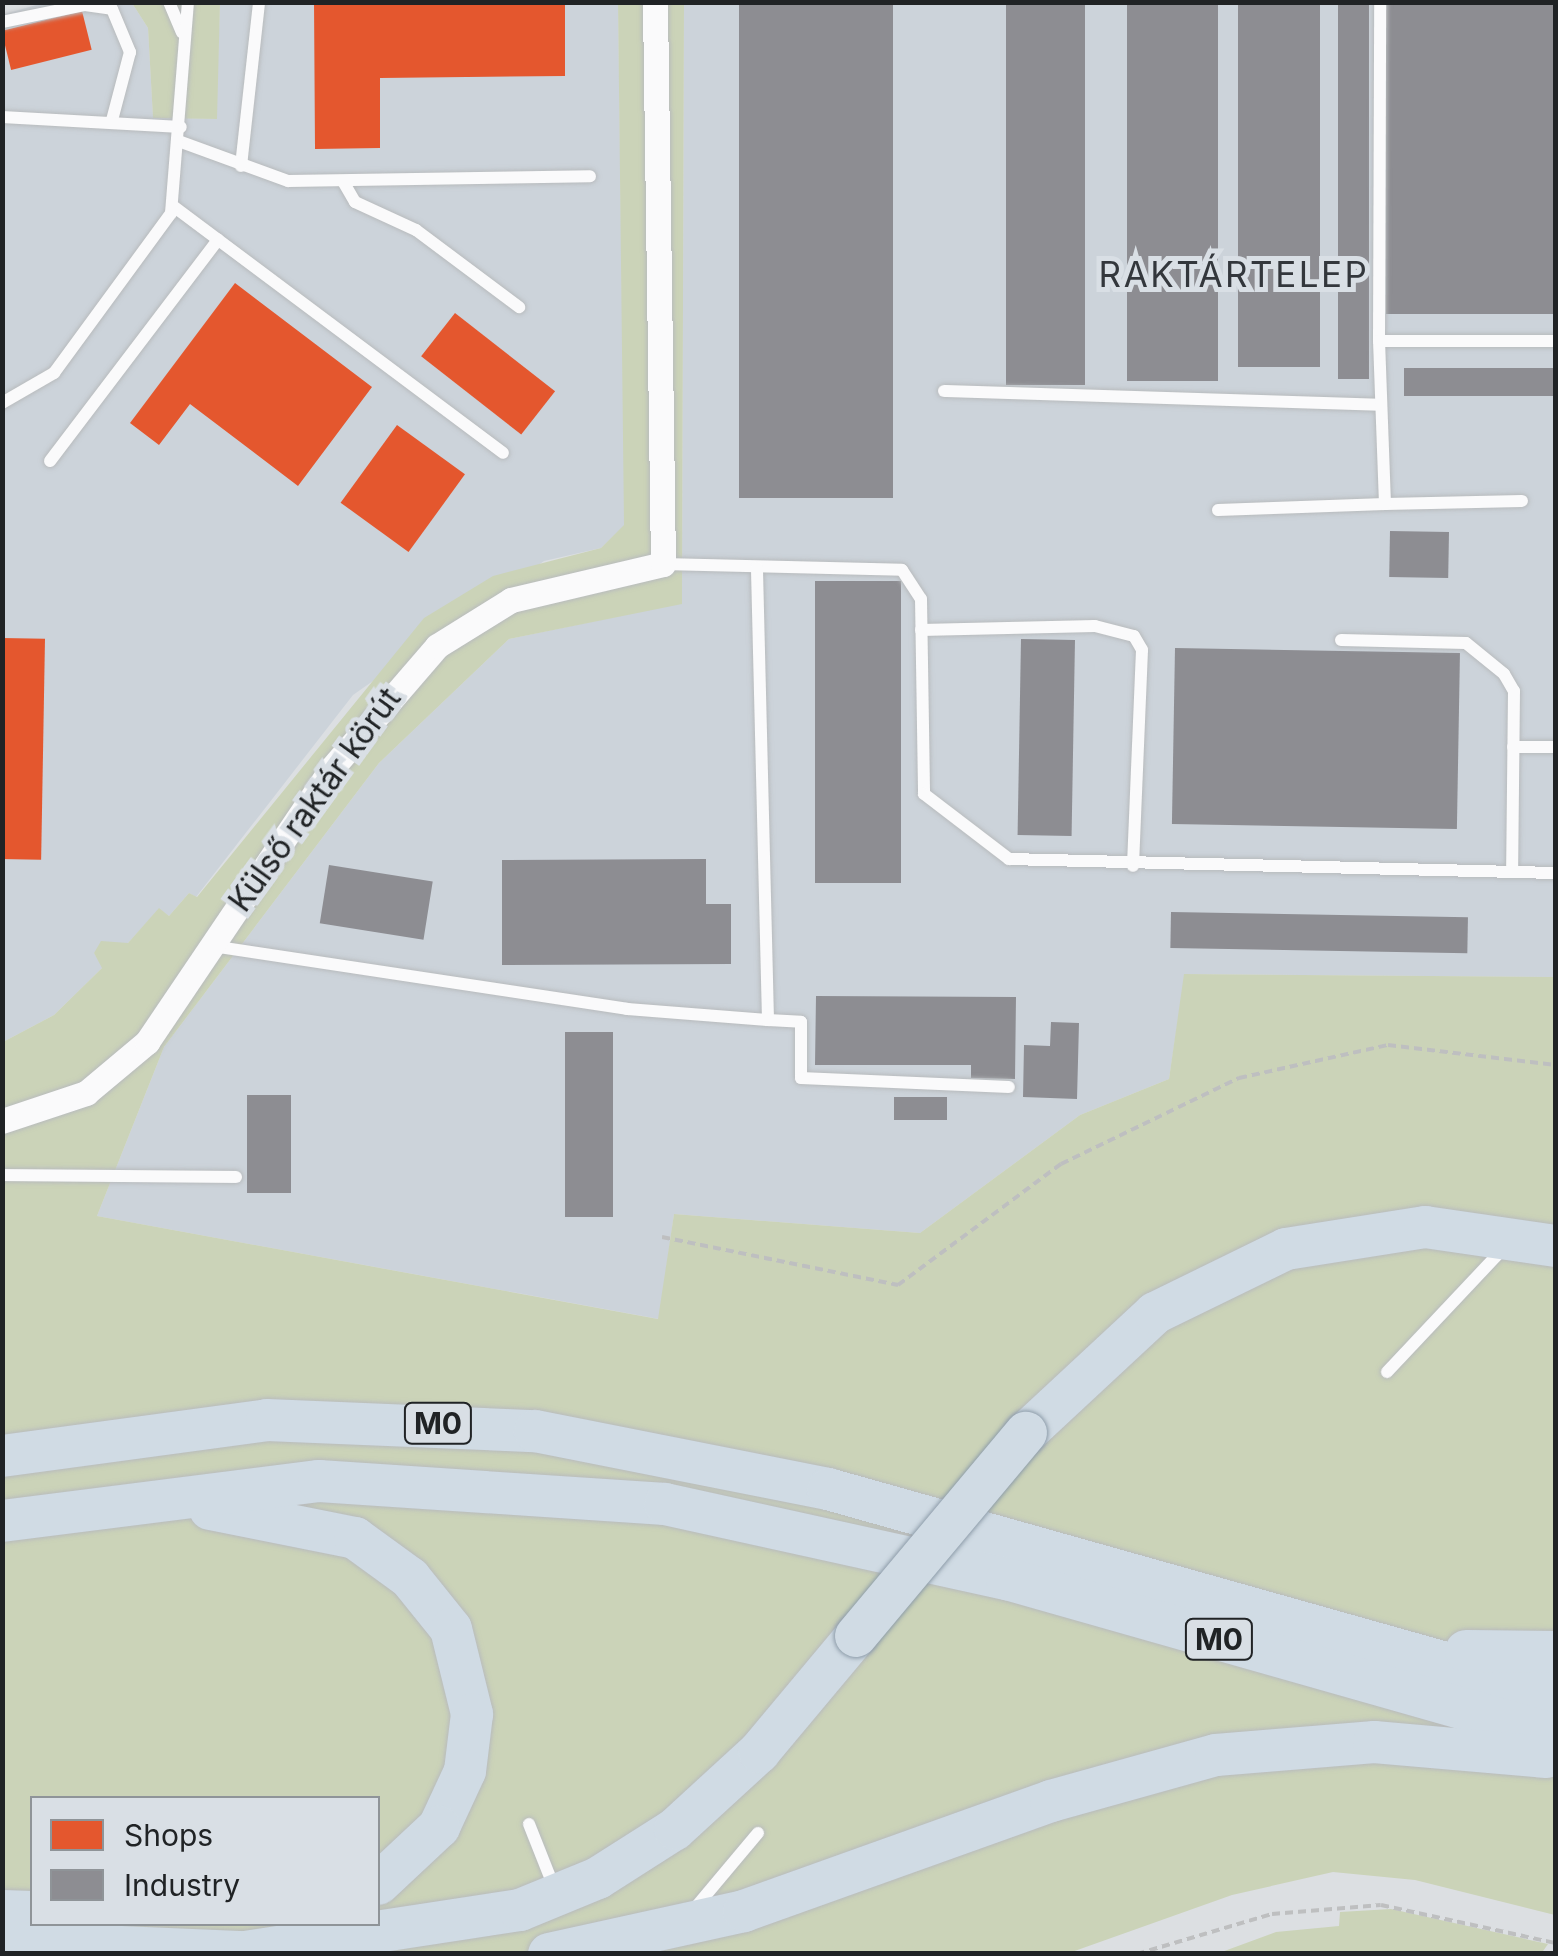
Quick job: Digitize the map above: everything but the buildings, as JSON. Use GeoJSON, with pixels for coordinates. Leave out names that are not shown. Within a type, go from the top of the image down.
{"type":"FeatureCollection","features":[{"type":"Feature","properties":{"kind":"highway"},"geometry":{"type":"LineString","coordinates":[[2,1942],[250,1943],[387,1933],[470,1923],[557,1896],[639,1855],[717,1794],[1026,1433],[1116,1343],[1239,1266],[1366,1230],[1535,1241]]}},
{"type":"Feature","properties":{"kind":"highway","name":"M0"},"geometry":{"type":"LineString","coordinates":[[2,1456],[267,1420],[536,1431],[828,1489],[1556,1694]]}},
{"type":"Feature","properties":{"kind":"highway","name":"M0"},"geometry":{"type":"LineString","coordinates":[[2,1521],[60,1508],[192,1490],[378,1481],[720,1512],[1007,1579],[1556,1735]]}},
{"type":"Feature","properties":{"kind":"highway"},"geometry":{"type":"LineString","coordinates":[[60,1508],[248,1510],[324,1526],[385,1556],[430,1600],[462,1655],[470,1746],[439,1827],[380,1882]]}},
{"type":"Feature","properties":{"kind":"highway"},"geometry":{"type":"LineString","coordinates":[[1345,1634],[1556,1652]]}},
{"type":"Feature","properties":{"kind":"highway"},"geometry":{"type":"LineString","coordinates":[[549,1954],[678,1929],[1051,1800],[1216,1755],[1374,1742],[1556,1759]]}},
{"type":"Feature","properties":{"kind":"highway"},"geometry":{"type":"LineString","coordinates":[[2,1911],[30,1912]]}},
{"type":"Feature","properties":{"kind":"street"},"geometry":{"type":"LineString","coordinates":[[655,2],[663,564]]}},
{"type":"Feature","properties":{"kind":"street","name":"Külső raktár körút"},"geometry":{"type":"LineString","coordinates":[[2,1121],[50,1111],[113,1073],[147,1042],[330,769],[437,646],[511,600],[663,564]]}},
{"type":"Feature","properties":{"kind":"lane"},"geometry":{"type":"LineString","coordinates":[[170,2],[182,32]]}},
{"type":"Feature","properties":{"kind":"lane"},"geometry":{"type":"LineString","coordinates":[[2,403],[33,392],[78,346],[173,206],[181,134],[182,32],[188,2]]}},
{"type":"Feature","properties":{"kind":"lane"},"geometry":{"type":"LineString","coordinates":[[241,166],[259,2]]}},
{"type":"Feature","properties":{"kind":"lane"},"geometry":{"type":"LineString","coordinates":[[1380,2],[1378,341],[1385,504]]}},
{"type":"Feature","properties":{"kind":"lane"},"geometry":{"type":"LineString","coordinates":[[2,22],[84,4],[112,9],[130,52],[112,120]]}},
{"type":"Feature","properties":{"kind":"lane"},"geometry":{"type":"LineString","coordinates":[[2,116],[112,120],[181,134],[241,166],[344,183],[590,176]]}},
{"type":"Feature","properties":{"kind":"lane"},"geometry":{"type":"LineString","coordinates":[[344,183],[356,202],[416,230],[518,307]]}},
{"type":"Feature","properties":{"kind":"lane"},"geometry":{"type":"LineString","coordinates":[[173,206],[503,453]]}},
{"type":"Feature","properties":{"kind":"lane"},"geometry":{"type":"LineString","coordinates":[[50,461],[218,240]]}},
{"type":"Feature","properties":{"kind":"lane"},"geometry":{"type":"LineString","coordinates":[[1378,341],[1556,341]]}},
{"type":"Feature","properties":{"kind":"lane"},"geometry":{"type":"LineString","coordinates":[[944,391],[1381,404]]}},
{"type":"Feature","properties":{"kind":"lane"},"geometry":{"type":"LineString","coordinates":[[1218,510],[1522,501]]}},
{"type":"Feature","properties":{"kind":"lane"},"geometry":{"type":"LineString","coordinates":[[663,564],[902,570],[920,600],[931,807],[1009,860],[1133,866],[1556,873]]}},
{"type":"Feature","properties":{"kind":"lane"},"geometry":{"type":"LineString","coordinates":[[757,566],[768,1020]]}},
{"type":"Feature","properties":{"kind":"lane"},"geometry":{"type":"LineString","coordinates":[[921,630],[1096,626],[1134,636],[1142,650],[1133,866]]}},
{"type":"Feature","properties":{"kind":"lane"},"geometry":{"type":"LineString","coordinates":[[1341,640],[1466,643],[1488,656],[1514,691],[1512,872]]}},
{"type":"Feature","properties":{"kind":"lane"},"geometry":{"type":"LineString","coordinates":[[1513,747],[1556,747]]}},
{"type":"Feature","properties":{"kind":"lane"},"geometry":{"type":"LineString","coordinates":[[210,946],[627,1008],[801,1022],[801,1078],[1009,1087]]}},
{"type":"Feature","properties":{"kind":"lane"},"geometry":{"type":"LineString","coordinates":[[2,1176],[236,1177]]}},
{"type":"Feature","properties":{"kind":"lane"},"geometry":{"type":"LineString","coordinates":[[1386,1372],[1535,1241]]}},
{"type":"Feature","properties":{"kind":"lane"},"geometry":{"type":"LineString","coordinates":[[530,1824],[557,1896]]}},
{"type":"Feature","properties":{"kind":"lane"},"geometry":{"type":"LineString","coordinates":[[678,1929],[758,1833]]}},
{"type":"Feature","properties":{"kind":"path"},"geometry":{"type":"LineString","coordinates":[[662,1237],[898,1285],[1061,1164],[1239,1078],[1388,1045],[1556,1065]]}},
{"type":"Feature","properties":{"kind":"path"},"geometry":{"type":"LineString","coordinates":[[1137,1954],[1272,1914],[1381,1905],[1556,1943]]}},
{"type":"Feature","properties":{"kind":"shaded area"},"geometry":{"type":"Polygon","coordinates":[[[43,3],[132,3],[148,28],[153,117],[216,119],[220,3],[618,3],[625,525],[601,548],[544,561],[353,695],[196,897],[189,893],[169,916],[159,909],[128,943],[94,953],[103,967],[54,1015],[3,1042],[2,15],[43,3]]]}},
{"type":"Feature","properties":{"kind":"shaded area"},"geometry":{"type":"Polygon","coordinates":[[[684,3],[1555,3],[1555,977],[1185,974],[1169,1079],[1080,1115],[920,1233],[674,1214],[659,1319],[97,1216],[164,1047],[379,763],[509,639],[682,603],[684,3]]]}},
{"type":"Feature","properties":{"kind":"green space"},"geometry":{"type":"Polygon","coordinates":[[[132,3],[220,3],[217,119],[153,118],[148,28],[132,3]]]}},
{"type":"Feature","properties":{"kind":"green space"},"geometry":{"type":"Polygon","coordinates":[[[618,3],[684,3],[682,604],[509,639],[379,763],[164,1047],[97,1216],[658,1319],[674,1214],[920,1233],[1080,1115],[1169,1079],[1184,974],[1555,977],[1555,1915],[1415,1880],[1333,1872],[1232,1895],[1069,1953],[3,1954],[3,1042],[54,1015],[102,968],[94,953],[101,941],[128,943],[159,908],[169,916],[189,893],[197,897],[424,618],[493,576],[601,548],[624,525],[618,3]]]}},
{"type":"Feature","properties":{"kind":"green space"},"geometry":{"type":"Polygon","coordinates":[[[1391,1909],[1548,1944],[1541,1954],[1219,1953],[1276,1932],[1339,1926],[1340,1912],[1391,1909]]]}},
{"type":"Feature","properties":{"kind":"district","name":"RAKTÁRTELEP"},"geometry":{"type":"Point","coordinates":[1234,274]}}]}
